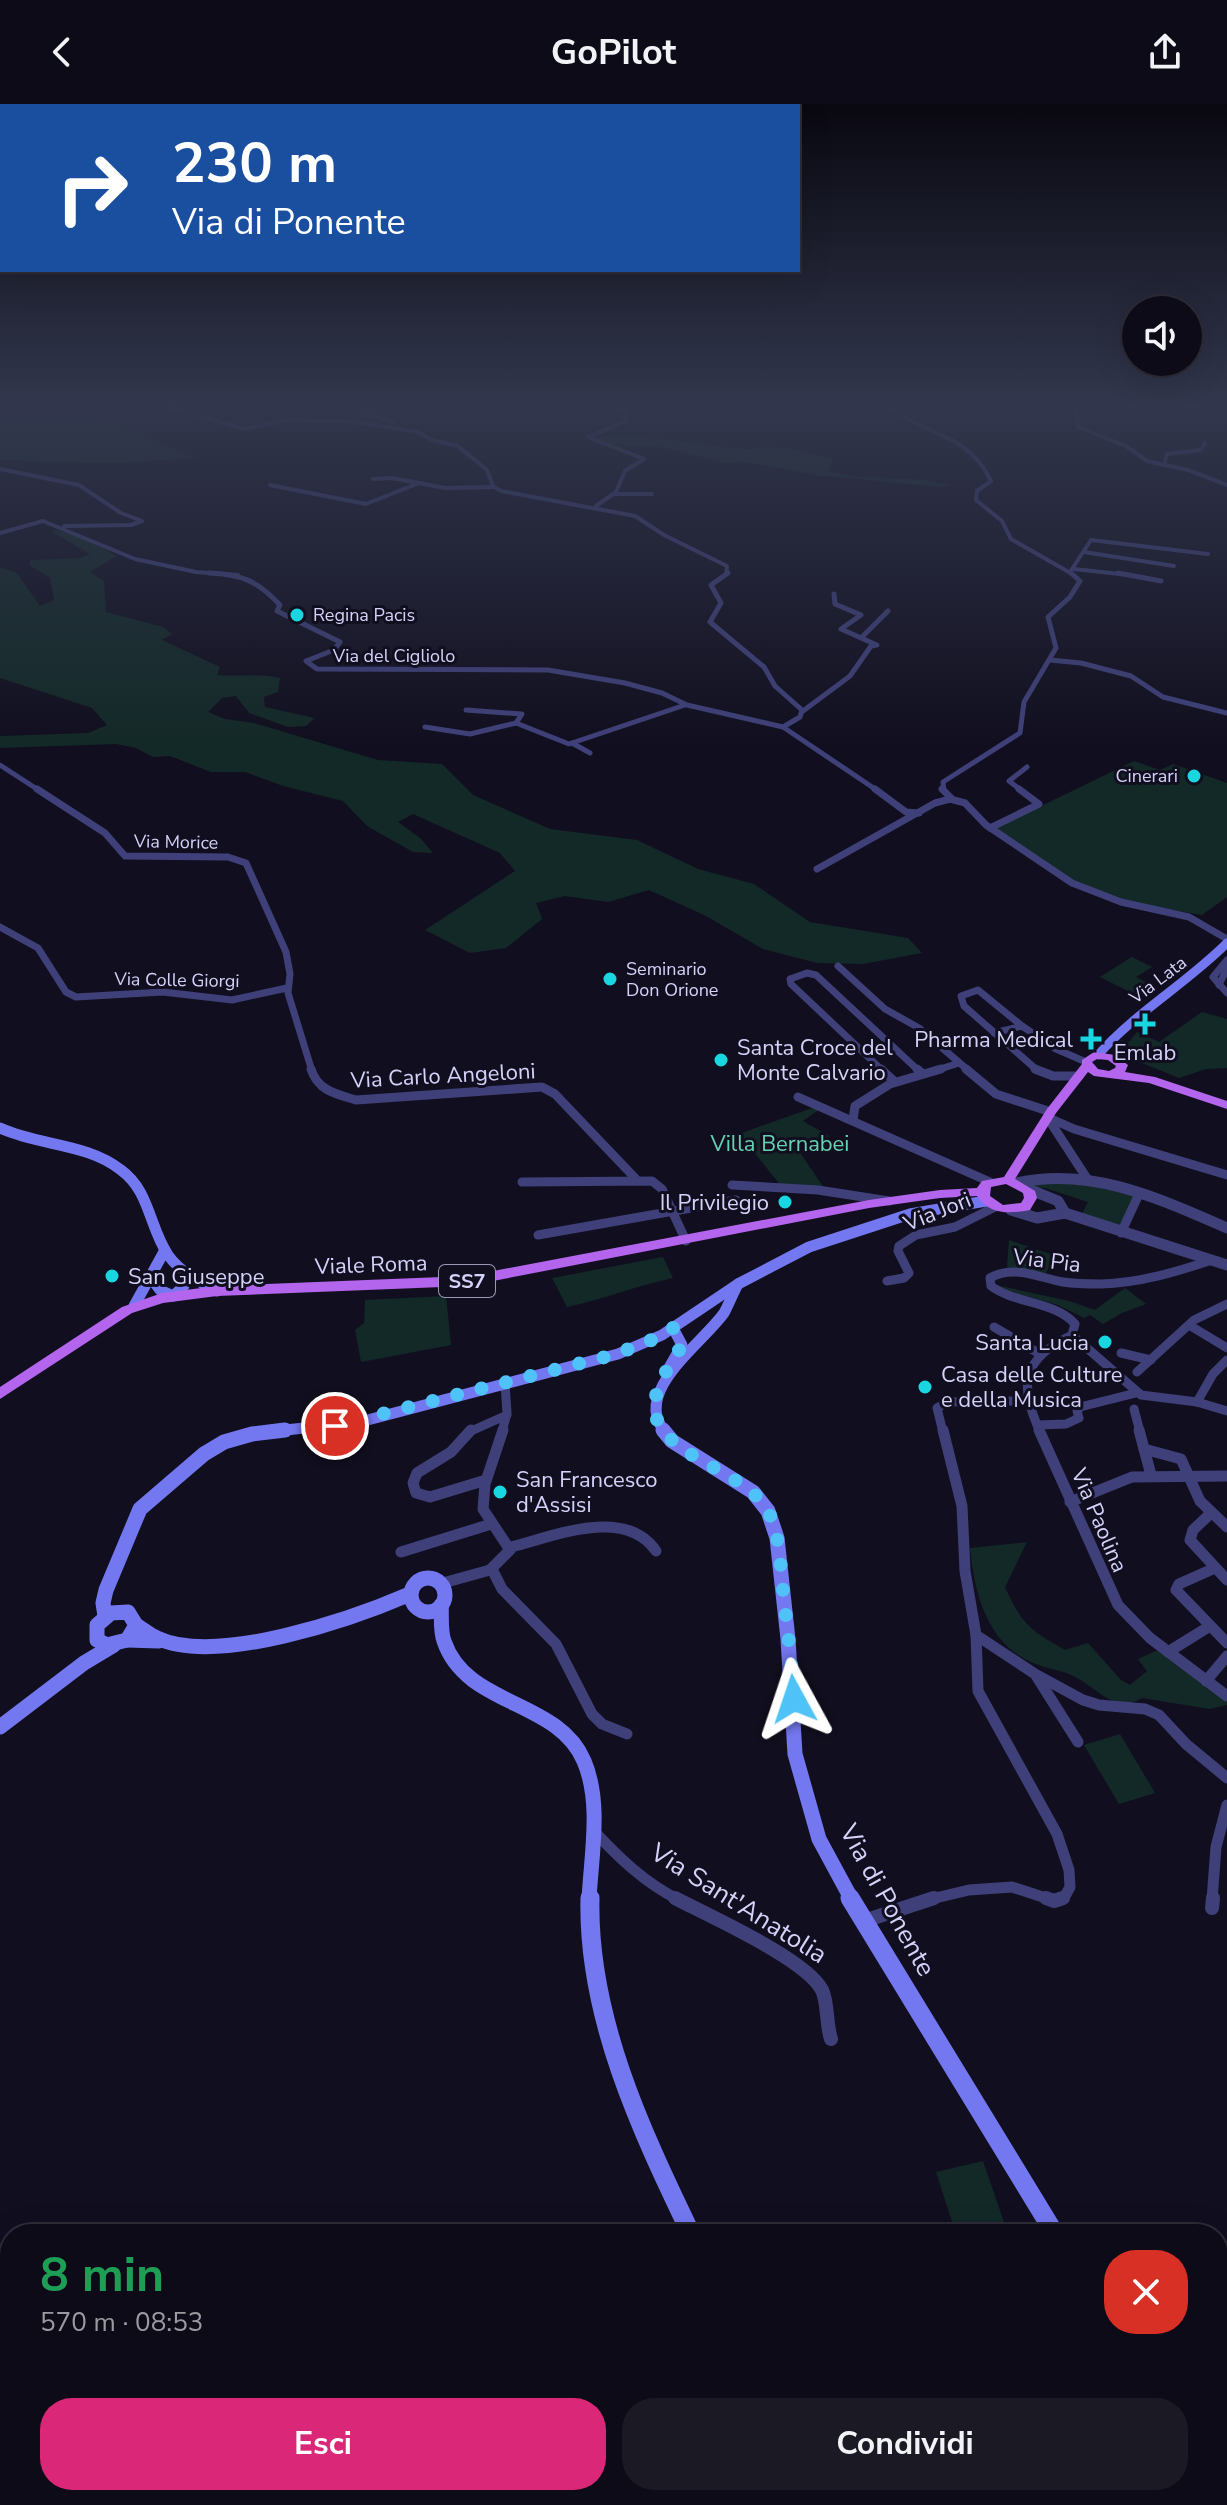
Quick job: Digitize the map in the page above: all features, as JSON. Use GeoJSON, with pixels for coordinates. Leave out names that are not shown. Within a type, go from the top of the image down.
{"type":"FeatureCollection","features":[{"type":"Feature","properties":{"kind":"main road","name":"Via Lata"},"geometry":{"type":"LineString","coordinates":[[1110,1065],[1109,1043],[1195,975],[1227,941]]}},
{"type":"Feature","properties":{"kind":"main road"},"geometry":{"type":"LineString","coordinates":[[1084,1068],[1110,1065]]}},
{"type":"Feature","properties":{"kind":"main road"},"geometry":{"type":"LineString","coordinates":[[1070,1088],[1110,1065]]}},
{"type":"Feature","properties":{"kind":"main road"},"geometry":{"type":"LineString","coordinates":[[105,1616],[103,1603],[134,1521],[143,1506],[199,1458],[224,1442],[252,1434],[348,1424],[618,1354],[673,1328],[738,1284],[788,1256],[844,1234],[988,1196],[1017,1184],[1049,1115],[1084,1068],[1110,1065],[1227,1105]]}},
{"type":"Feature","properties":{"kind":"main road"},"geometry":{"type":"LineString","coordinates":[[0,1128],[28,1141],[98,1156],[119,1167],[135,1183],[148,1203],[165,1250],[186,1273],[217,1291]]}},
{"type":"Feature","properties":{"kind":"main road"},"geometry":{"type":"LineString","coordinates":[[1011,1210],[1021,1209],[1030,1201],[1017,1184]]}},
{"type":"Feature","properties":{"kind":"main road","name":"Viale Roma"},"geometry":{"type":"LineString","coordinates":[[0,1394],[134,1306],[173,1296],[217,1291],[455,1283],[889,1201],[955,1193],[988,1196],[1011,1210]]}},
{"type":"Feature","properties":{"kind":"main road"},"geometry":{"type":"LineString","coordinates":[[134,1306],[165,1250]]}},
{"type":"Feature","properties":{"kind":"main road"},"geometry":{"type":"LineString","coordinates":[[151,1278],[160,1290],[173,1296],[184,1286],[186,1273]]}},
{"type":"Feature","properties":{"kind":"main road","name":"Via di Ponente"},"geometry":{"type":"LineString","coordinates":[[738,1284],[730,1305],[666,1378],[655,1399],[659,1427],[683,1449],[753,1492],[765,1505],[773,1521],[793,1679],[797,1765],[824,1851],[1049,2224]]}},
{"type":"Feature","properties":{"kind":"main road"},"geometry":{"type":"LineString","coordinates":[[698,1310],[706,1335]]}},
{"type":"Feature","properties":{"kind":"main road","name":"Via di Ponente"},"geometry":{"type":"LineString","coordinates":[[666,1378],[667,1367],[682,1345],[673,1328]]}},
{"type":"Feature","properties":{"kind":"main road"},"geometry":{"type":"LineString","coordinates":[[112,1577],[113,1599],[121,1611],[132,1615],[143,1631],[162,1640]]}},
{"type":"Feature","properties":{"kind":"main road"},"geometry":{"type":"LineString","coordinates":[[444,1593],[426,1579],[415,1585],[415,1603],[455,1663],[473,1684],[560,1729],[574,1743],[588,1772],[591,1939],[608,2037],[636,2117],[686,2224]]}},
{"type":"Feature","properties":{"kind":"main road"},"geometry":{"type":"LineString","coordinates":[[95,1630],[101,1643],[162,1640],[201,1644],[266,1640],[309,1630],[391,1603],[415,1603],[444,1593]]}},
{"type":"Feature","properties":{"kind":"main road"},"geometry":{"type":"LineString","coordinates":[[443,1641],[444,1593]]}},
{"type":"Feature","properties":{"kind":"main road"},"geometry":{"type":"LineString","coordinates":[[80,1664],[95,1630],[105,1616],[121,1611]]}},
{"type":"Feature","properties":{"kind":"main road"},"geometry":{"type":"LineString","coordinates":[[0,1727],[41,1698],[80,1664],[120,1643],[136,1625]]}},
{"type":"Feature","properties":{"kind":"street"},"geometry":{"type":"LineString","coordinates":[[0,533],[38,521],[52,527],[131,525],[142,521],[137,519]]}},
{"type":"Feature","properties":{"kind":"street"},"geometry":{"type":"LineString","coordinates":[[643,519],[660,533],[726,564],[728,573],[711,585],[721,603],[710,622],[764,667],[776,687],[803,711]]}},
{"type":"Feature","properties":{"kind":"street"},"geometry":{"type":"LineString","coordinates":[[1002,519],[1011,539],[1072,570],[1113,571],[1161,581]]}},
{"type":"Feature","properties":{"kind":"street","name":"Via del Cigliolo"},"geometry":{"type":"LineString","coordinates":[[52,527],[85,536],[106,549],[135,559],[196,572],[239,575],[275,597],[280,604],[277,611],[340,642],[332,651],[306,661],[315,668],[548,670],[638,686],[665,694],[685,705],[783,727],[906,812],[919,813]]}},
{"type":"Feature","properties":{"kind":"street"},"geometry":{"type":"LineString","coordinates":[[1072,570],[1098,531]]}},
{"type":"Feature","properties":{"kind":"street"},"geometry":{"type":"LineString","coordinates":[[1091,540],[1208,554]]}},
{"type":"Feature","properties":{"kind":"street"},"geometry":{"type":"LineString","coordinates":[[1084,552],[1174,566]]}},
{"type":"Feature","properties":{"kind":"street"},"geometry":{"type":"LineString","coordinates":[[1072,570],[1080,583],[1048,617],[1056,646],[1024,702],[1020,733],[943,782],[942,789],[1052,872],[1124,903],[1189,917],[1227,941]]}},
{"type":"Feature","properties":{"kind":"street"},"geometry":{"type":"LineString","coordinates":[[783,727],[850,676],[871,646],[877,645],[841,629],[861,615],[835,604],[834,594]]}},
{"type":"Feature","properties":{"kind":"street"},"geometry":{"type":"LineString","coordinates":[[862,637],[888,611]]}},
{"type":"Feature","properties":{"kind":"street"},"geometry":{"type":"LineString","coordinates":[[1050,660],[1081,663],[1131,676],[1167,698],[1227,713]]}},
{"type":"Feature","properties":{"kind":"street"},"geometry":{"type":"LineString","coordinates":[[516,723],[563,743],[572,743],[685,705]]}},
{"type":"Feature","properties":{"kind":"street"},"geometry":{"type":"LineString","coordinates":[[425,727],[470,734],[516,723],[523,717],[521,713],[466,710]]}},
{"type":"Feature","properties":{"kind":"street"},"geometry":{"type":"LineString","coordinates":[[572,743],[590,753]]}},
{"type":"Feature","properties":{"kind":"street","name":"Via Morice"},"geometry":{"type":"LineString","coordinates":[[0,765],[103,831],[125,856],[228,857],[245,862],[286,952],[290,974],[287,988]]}},
{"type":"Feature","properties":{"kind":"street"},"geometry":{"type":"LineString","coordinates":[[990,828],[1039,804],[1009,781],[1027,767]]}},
{"type":"Feature","properties":{"kind":"street"},"geometry":{"type":"LineString","coordinates":[[817,869],[940,800],[952,799]]}},
{"type":"Feature","properties":{"kind":"street","name":"Via Colle Giorgi"},"geometry":{"type":"LineString","coordinates":[[0,927],[38,948],[66,992],[74,996],[166,992],[232,1000],[287,988]]}},
{"type":"Feature","properties":{"kind":"street"},"geometry":{"type":"LineString","coordinates":[[1227,960],[1213,976],[1227,993]]}},
{"type":"Feature","properties":{"kind":"street"},"geometry":{"type":"LineString","coordinates":[[838,966],[885,1009],[919,1028],[999,1096],[1049,1115],[1074,1129],[1227,1175]]}},
{"type":"Feature","properties":{"kind":"street"},"geometry":{"type":"LineString","coordinates":[[1219,985],[1227,968]]}},
{"type":"Feature","properties":{"kind":"street"},"geometry":{"type":"LineString","coordinates":[[895,1082],[791,984],[790,979],[807,973],[816,975],[923,1074]]}},
{"type":"Feature","properties":{"kind":"street","name":"Via Carlo Angeloni"},"geometry":{"type":"LineString","coordinates":[[287,988],[311,1073],[328,1092],[356,1100],[542,1087],[555,1094],[636,1179],[657,1184],[686,1241]]}},
{"type":"Feature","properties":{"kind":"street"},"geometry":{"type":"LineString","coordinates":[[977,989],[1022,1026],[1084,1068],[1057,1077],[1040,1072],[961,1003],[964,993],[977,989]]}},
{"type":"Feature","properties":{"kind":"street"},"geometry":{"type":"LineString","coordinates":[[994,1033],[1022,1026]]}},
{"type":"Feature","properties":{"kind":"street"},"geometry":{"type":"LineString","coordinates":[[853,1120],[855,1106],[895,1082],[959,1063]]}},
{"type":"Feature","properties":{"kind":"street"},"geometry":{"type":"LineString","coordinates":[[798,1097],[853,1120],[988,1196]]}},
{"type":"Feature","properties":{"kind":"street"},"geometry":{"type":"LineString","coordinates":[[1049,1115],[1088,1180]]}},
{"type":"Feature","properties":{"kind":"street"},"geometry":{"type":"LineString","coordinates":[[1017,1184],[1052,1175],[1088,1180],[1139,1194],[1227,1228]]}},
{"type":"Feature","properties":{"kind":"street"},"geometry":{"type":"LineString","coordinates":[[522,1182],[636,1179]]}},
{"type":"Feature","properties":{"kind":"street"},"geometry":{"type":"LineString","coordinates":[[1017,1184],[1058,1201],[1065,1213]]}},
{"type":"Feature","properties":{"kind":"street"},"geometry":{"type":"LineString","coordinates":[[732,1185],[889,1201]]}},
{"type":"Feature","properties":{"kind":"street"},"geometry":{"type":"LineString","coordinates":[[830,1193],[841,1210]]}},
{"type":"Feature","properties":{"kind":"street"},"geometry":{"type":"LineString","coordinates":[[1121,1233],[1139,1194]]}},
{"type":"Feature","properties":{"kind":"street","name":"Via Jori"},"geometry":{"type":"LineString","coordinates":[[887,1281],[904,1278],[909,1273],[898,1251],[899,1246],[916,1235],[955,1227],[988,1196]]}},
{"type":"Feature","properties":{"kind":"street"},"geometry":{"type":"LineString","coordinates":[[538,1235],[736,1200]]}},
{"type":"Feature","properties":{"kind":"street"},"geometry":{"type":"LineString","coordinates":[[1011,1210],[1037,1218],[1065,1213],[1227,1265]]}},
{"type":"Feature","properties":{"kind":"street","name":"Via Pia"},"geometry":{"type":"LineString","coordinates":[[1072,1335],[1075,1324],[1067,1315],[1000,1294],[991,1286],[990,1278],[1006,1272],[1069,1282],[1136,1282],[1162,1277],[1212,1260]]}},
{"type":"Feature","properties":{"kind":"street"},"geometry":{"type":"LineString","coordinates":[[1137,1372],[1189,1325],[1227,1304]]}},
{"type":"Feature","properties":{"kind":"street"},"geometry":{"type":"LineString","coordinates":[[1189,1325],[1227,1348]]}},
{"type":"Feature","properties":{"kind":"street"},"geometry":{"type":"LineString","coordinates":[[994,1327],[1040,1354]]}},
{"type":"Feature","properties":{"kind":"street"},"geometry":{"type":"LineString","coordinates":[[864,1921],[969,1890],[1016,1887],[1054,1901],[1064,1898],[1069,1892],[1070,1877],[1057,1834],[979,1695],[975,1675],[976,1640],[965,1571],[962,1506],[937,1410],[939,1405],[948,1402],[1026,1401],[1024,1388],[1027,1374],[1040,1354],[1072,1335],[1104,1363],[1132,1399],[1151,1475]]}},
{"type":"Feature","properties":{"kind":"street"},"geometry":{"type":"LineString","coordinates":[[1121,1353],[1151,1360]]}},
{"type":"Feature","properties":{"kind":"street"},"geometry":{"type":"LineString","coordinates":[[1197,1402],[1213,1374],[1227,1360]]}},
{"type":"Feature","properties":{"kind":"street"},"geometry":{"type":"LineString","coordinates":[[505,1384],[509,1402],[507,1415],[486,1480],[482,1503],[488,1525],[511,1547]]}},
{"type":"Feature","properties":{"kind":"street"},"geometry":{"type":"LineString","coordinates":[[1038,1425],[1076,1421],[1080,1407],[1132,1399],[1197,1402],[1227,1411]]}},
{"type":"Feature","properties":{"kind":"street","name":"Via Paolina"},"geometry":{"type":"LineString","coordinates":[[1026,1401],[1114,1600],[1133,1623],[1227,1696]]}},
{"type":"Feature","properties":{"kind":"street"},"geometry":{"type":"LineString","coordinates":[[486,1480],[427,1498],[416,1493],[413,1483],[418,1471],[448,1454],[468,1432],[507,1415]]}},
{"type":"Feature","properties":{"kind":"street"},"geometry":{"type":"LineString","coordinates":[[1144,1449],[1179,1458],[1200,1501],[1227,1527]]}},
{"type":"Feature","properties":{"kind":"street"},"geometry":{"type":"LineString","coordinates":[[1070,1502],[1123,1479],[1151,1475],[1227,1476]]}},
{"type":"Feature","properties":{"kind":"street"},"geometry":{"type":"LineString","coordinates":[[1211,1513],[1190,1538],[1227,1580]]}},
{"type":"Feature","properties":{"kind":"street"},"geometry":{"type":"LineString","coordinates":[[401,1552],[488,1525]]}},
{"type":"Feature","properties":{"kind":"street"},"geometry":{"type":"LineString","coordinates":[[511,1547],[591,1527],[642,1532],[650,1537],[656,1551]]}},
{"type":"Feature","properties":{"kind":"street"},"geometry":{"type":"LineString","coordinates":[[444,1593],[463,1579],[492,1569],[506,1559],[511,1547]]}},
{"type":"Feature","properties":{"kind":"street"},"geometry":{"type":"LineString","coordinates":[[1215,1568],[1181,1583],[1176,1590],[1218,1629],[1227,1643]]}},
{"type":"Feature","properties":{"kind":"street"},"geometry":{"type":"LineString","coordinates":[[492,1569],[502,1589],[556,1644],[592,1714],[602,1724],[627,1734]]}},
{"type":"Feature","properties":{"kind":"street"},"geometry":{"type":"LineString","coordinates":[[1168,1652],[1218,1629]]}},
{"type":"Feature","properties":{"kind":"street"},"geometry":{"type":"LineString","coordinates":[[976,1640],[1088,1702],[1140,1708],[1159,1715],[1170,1723],[1181,1740],[1227,1778]]}},
{"type":"Feature","properties":{"kind":"street"},"geometry":{"type":"LineString","coordinates":[[1206,1681],[1227,1656]]}},
{"type":"Feature","properties":{"kind":"street"},"geometry":{"type":"LineString","coordinates":[[1035,1674],[1078,1742]]}},
{"type":"Feature","properties":{"kind":"street"},"geometry":{"type":"LineString","coordinates":[[1212,1908],[1216,1847],[1227,1805]]}},
{"type":"Feature","properties":{"kind":"street","name":"Via Sant'Anatolia"},"geometry":{"type":"LineString","coordinates":[[591,1827],[620,1859],[661,1891],[754,1940],[813,1976],[824,1994],[825,2020],[831,2039]]}},
{"type":"Feature","properties":{"kind":"green space"},"geometry":{"type":"Polygon","coordinates":[[[56,530],[80,536],[117,556],[90,572],[104,581],[106,612],[163,627],[172,634],[162,640],[220,667],[217,675],[280,678],[278,692],[264,697],[265,707],[315,718],[306,726],[288,727],[249,713],[236,696],[222,698],[208,712],[378,760],[442,764],[473,795],[550,829],[637,840],[698,869],[754,884],[810,922],[908,938],[922,953],[863,964],[817,963],[763,949],[706,916],[649,890],[608,902],[565,896],[536,903],[542,919],[506,948],[470,953],[425,930],[515,871],[500,853],[413,814],[398,822],[420,838],[433,853],[413,852],[367,826],[343,801],[283,786],[245,772],[211,772],[170,756],[153,757],[136,748],[116,744],[0,748],[0,736],[88,733],[107,725],[92,708],[0,678],[0,567],[17,573],[40,606],[54,600],[50,578],[29,565],[31,560],[80,558],[90,554],[52,532],[56,530]]]}},
{"type":"Feature","properties":{"kind":"green space"},"geometry":{"type":"Polygon","coordinates":[[[1134,761],[1160,770],[1173,764],[1227,783],[1227,897],[1202,915],[1128,902],[1065,878],[994,829],[1134,761]]]}},
{"type":"Feature","properties":{"kind":"green space"},"geometry":{"type":"Polygon","coordinates":[[[1132,957],[1152,967],[1136,977],[1147,983],[1132,993],[1100,977],[1132,957]]]}},
{"type":"Feature","properties":{"kind":"green space"},"geometry":{"type":"Polygon","coordinates":[[[1202,1012],[1227,1019],[1227,1068],[1206,1069],[1179,1078],[1112,1051],[1121,1040],[1129,1042],[1137,1032],[1159,1042],[1202,1012]]]}},
{"type":"Feature","properties":{"kind":"green space","name":"Villa Bernabei"},"geometry":{"type":"Polygon","coordinates":[[[815,1107],[820,1109],[803,1121],[829,1136],[801,1154],[824,1188],[782,1187],[739,1134],[815,1107]]]}},
{"type":"Feature","properties":{"kind":"green space"},"geometry":{"type":"Polygon","coordinates":[[[1060,1177],[1135,1195],[1120,1226],[1082,1214],[1088,1202],[1033,1187],[1033,1181],[1060,1177]]]}},
{"type":"Feature","properties":{"kind":"green space"},"geometry":{"type":"Polygon","coordinates":[[[1009,1240],[1056,1256],[1045,1274],[1007,1267],[1009,1240]]]}},
{"type":"Feature","properties":{"kind":"green space"},"geometry":{"type":"Polygon","coordinates":[[[663,1257],[673,1278],[567,1307],[552,1278],[663,1257]]]}},
{"type":"Feature","properties":{"kind":"green space"},"geometry":{"type":"Polygon","coordinates":[[[996,1285],[1095,1310],[1125,1288],[1146,1304],[1103,1324],[1090,1315],[1084,1318],[1058,1305],[996,1285]]]}},
{"type":"Feature","properties":{"kind":"green space"},"geometry":{"type":"Polygon","coordinates":[[[446,1296],[451,1345],[361,1362],[355,1330],[364,1323],[365,1300],[446,1296]]]}},
{"type":"Feature","properties":{"kind":"green space"},"geometry":{"type":"Polygon","coordinates":[[[1027,1542],[1005,1587],[1022,1618],[1035,1631],[1065,1650],[1088,1643],[1121,1680],[1130,1685],[1147,1671],[1138,1659],[1158,1650],[1227,1700],[1227,1705],[1210,1709],[1142,1698],[1133,1702],[1116,1702],[1072,1675],[1036,1664],[1016,1653],[993,1629],[986,1614],[975,1582],[970,1548],[1027,1542]]]}},
{"type":"Feature","properties":{"kind":"green space"},"geometry":{"type":"Polygon","coordinates":[[[1120,1734],[1155,1793],[1119,1804],[1084,1745],[1120,1734]]]}},
{"type":"Feature","properties":{"kind":"green space"},"geometry":{"type":"Polygon","coordinates":[[[983,2161],[1005,2224],[953,2224],[936,2172],[983,2161]]]}},
{"type":"Feature","properties":{"kind":"place","name":"Regina Pacis"},"geometry":{"type":"Point","coordinates":[297,615]}},
{"type":"Feature","properties":{"kind":"place","name":"Cinerari"},"geometry":{"type":"Point","coordinates":[1194,776]}},
{"type":"Feature","properties":{"kind":"place","name":"Seminario Don Orione"},"geometry":{"type":"Point","coordinates":[610,979]}},
{"type":"Feature","properties":{"kind":"place","name":"Emlab"},"geometry":{"type":"Point","coordinates":[1145,1024]}},
{"type":"Feature","properties":{"kind":"place","name":"Pharma Medical"},"geometry":{"type":"Point","coordinates":[1091,1039]}},
{"type":"Feature","properties":{"kind":"place","name":"Santa Croce del Monte Calvario"},"geometry":{"type":"Point","coordinates":[721,1060]}},
{"type":"Feature","properties":{"kind":"place","name":"Il Privilegio"},"geometry":{"type":"Point","coordinates":[785,1202]}},
{"type":"Feature","properties":{"kind":"place","name":"San Giuseppe"},"geometry":{"type":"Point","coordinates":[112,1276]}},
{"type":"Feature","properties":{"kind":"place","name":"Santa Lucia"},"geometry":{"type":"Point","coordinates":[1105,1342]}},
{"type":"Feature","properties":{"kind":"place","name":"Casa delle Culture e della Musica"},"geometry":{"type":"Point","coordinates":[925,1387]}},
{"type":"Feature","properties":{"kind":"place","name":"San Francesco d'Assisi"},"geometry":{"type":"Point","coordinates":[500,1492]}},
{"type":"Feature","properties":{"kind":"route"},"geometry":{"type":"LineString","coordinates":[[335,1426],[609,1356],[646,1343],[673,1328],[682,1345],[657,1392],[655,1408],[658,1425],[672,1441],[749,1488],[768,1511],[777,1538],[794,1699]]}}]}
